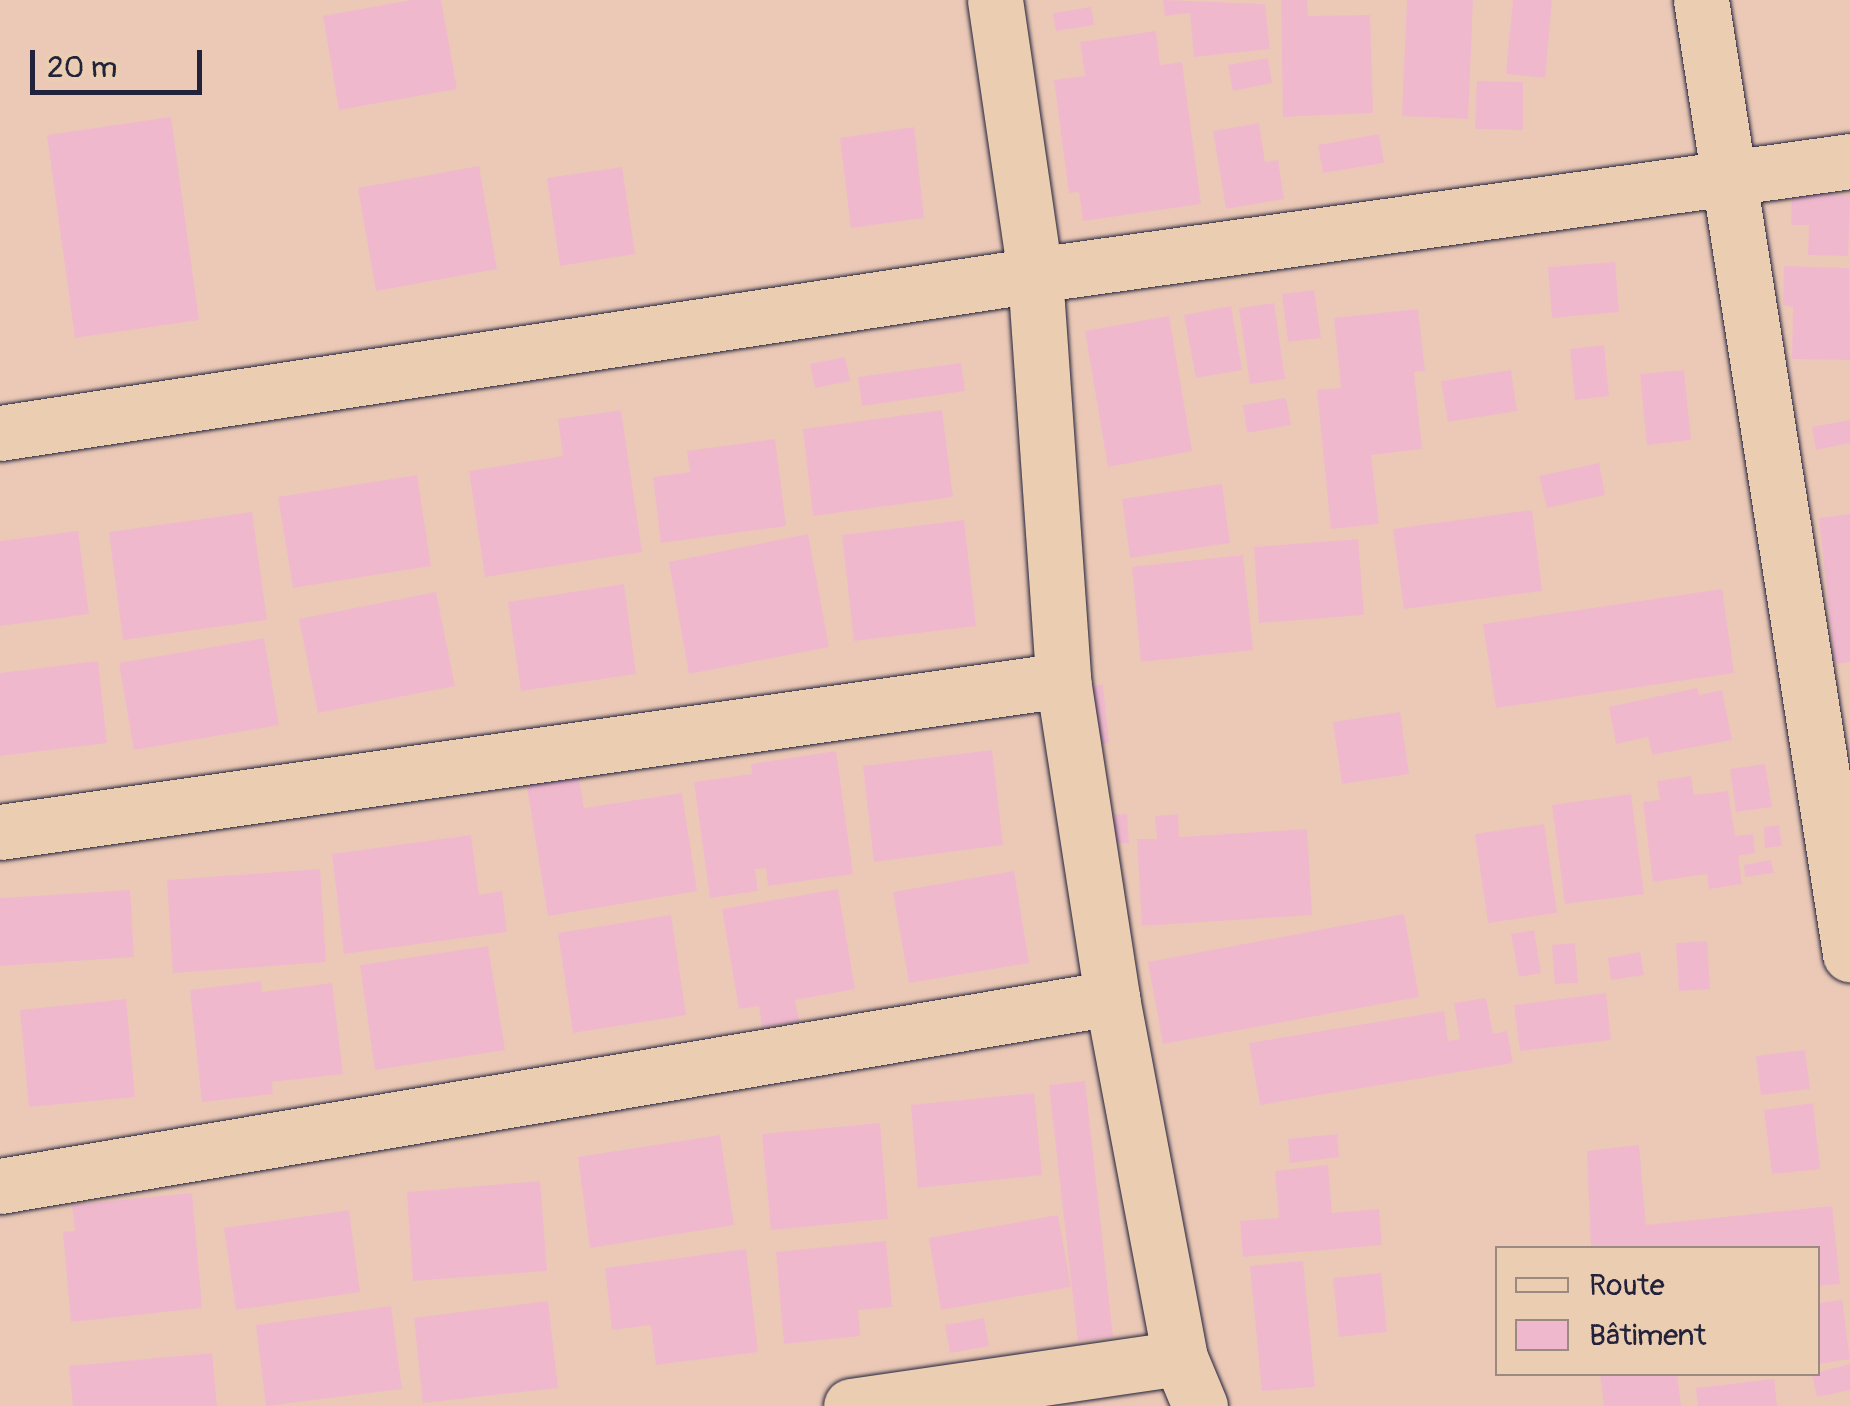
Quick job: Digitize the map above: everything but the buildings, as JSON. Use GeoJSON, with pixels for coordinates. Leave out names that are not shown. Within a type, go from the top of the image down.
{"type":"FeatureCollection","features":[{"type":"Feature","properties":{"kind":"street"},"geometry":{"type":"LineString","coordinates":[[850,1406],[1190,1382],[1112,998],[1063,680],[1035,275],[995,0]]}},
{"type":"Feature","properties":{"kind":"street"},"geometry":{"type":"LineString","coordinates":[[1701,0],[1850,954]]}},
{"type":"Feature","properties":{"kind":"street"},"geometry":{"type":"LineString","coordinates":[[0,433],[1035,275],[1728,182],[1850,162]]}},
{"type":"Feature","properties":{"kind":"street"},"geometry":{"type":"LineString","coordinates":[[0,832],[1063,680]]}},
{"type":"Feature","properties":{"kind":"street"},"geometry":{"type":"LineString","coordinates":[[0,1186],[1112,998]]}}]}
